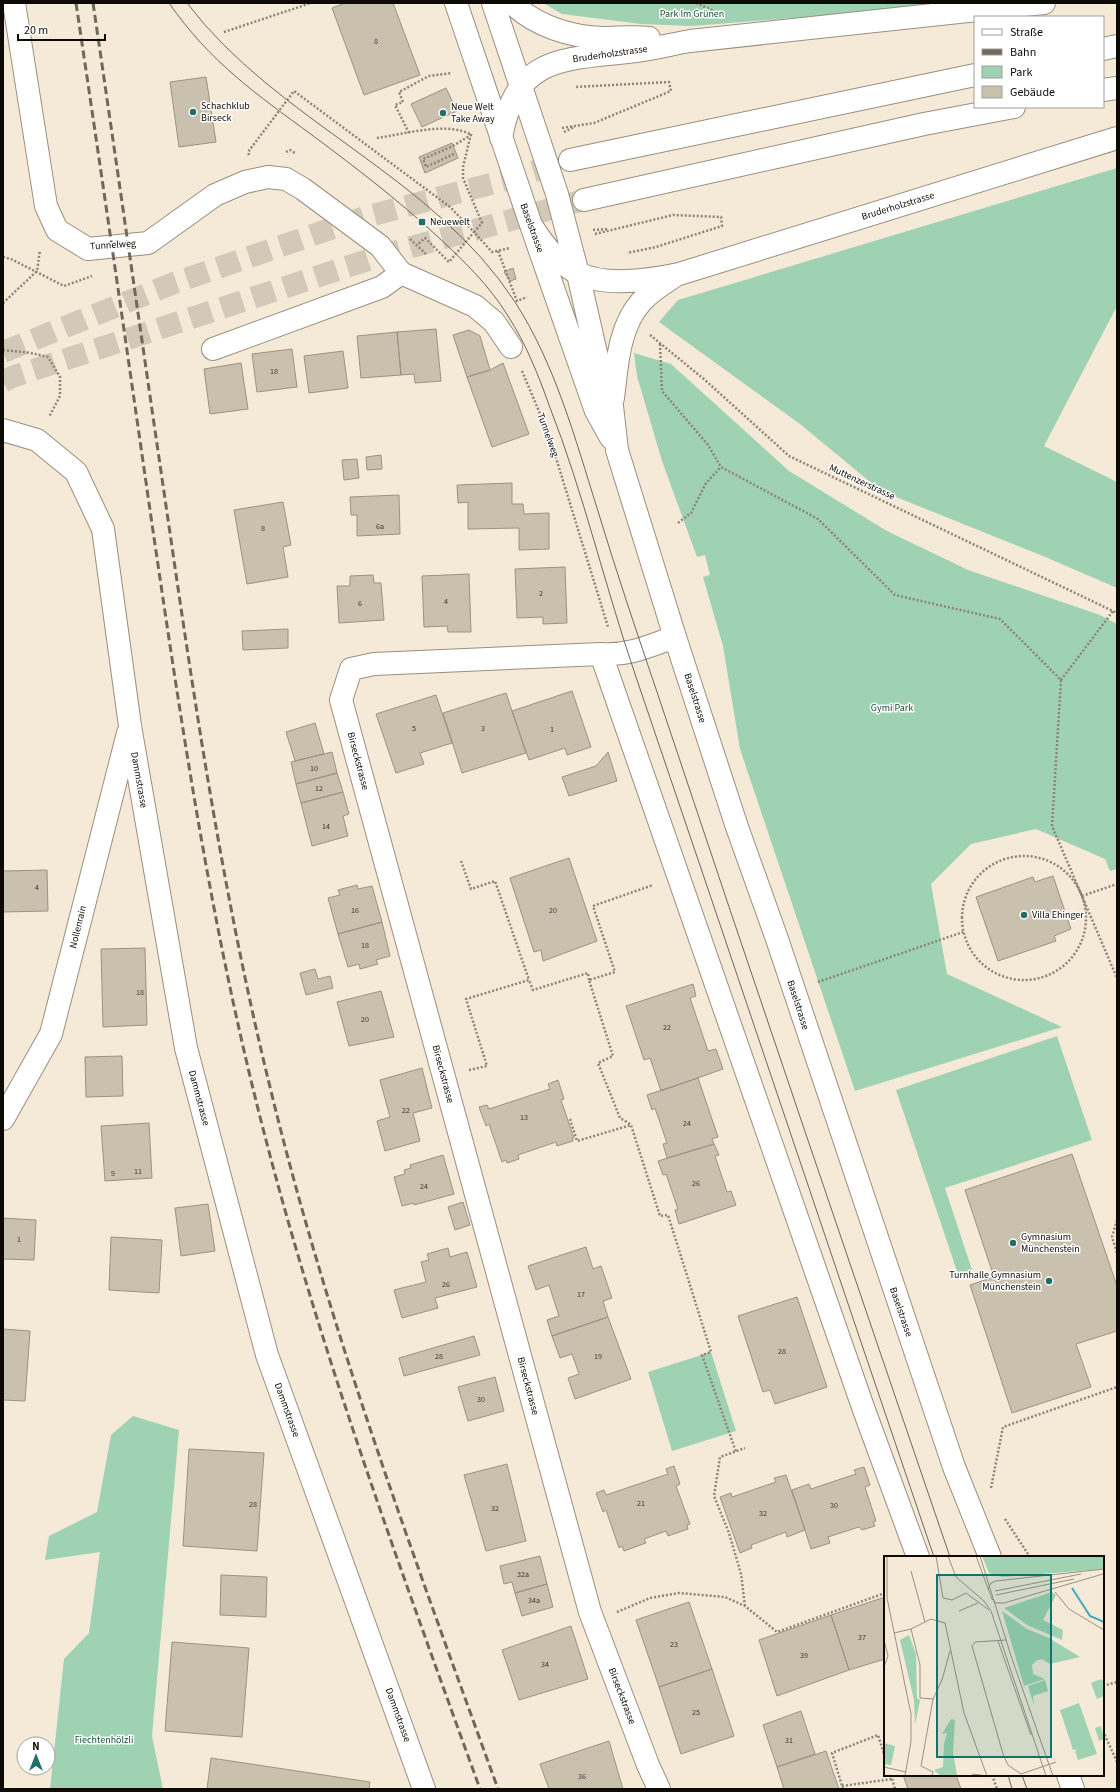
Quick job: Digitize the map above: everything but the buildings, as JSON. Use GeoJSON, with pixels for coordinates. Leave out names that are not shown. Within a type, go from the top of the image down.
{"type":"FeatureCollection","features":[{"type":"Feature","properties":{"kind":"street","name":"Tunnelweg"},"geometry":{"type":"LineString","coordinates":[[14,3],[46,206],[57,230],[88,249],[148,243],[215,196],[245,182],[268,177],[286,179],[303,189],[380,246],[401,273],[475,306],[494,322],[511,347]]}},
{"type":"Feature","properties":{"kind":"street","name":"Baselstrasse"},"geometry":{"type":"LineString","coordinates":[[456,3],[530,225],[596,411],[617,450]]}},
{"type":"Feature","properties":{"kind":"street","name":"Baselstrasse"},"geometry":{"type":"LineString","coordinates":[[493,3],[557,194],[578,274],[596,353],[612,406],[617,450],[675,637],[737,827],[777,938],[793,990],[954,1467],[990,1556]]}},
{"type":"Feature","properties":{"kind":"street","name":"Bruderholzstrasse"},"geometry":{"type":"LineString","coordinates":[[512,3],[542,24],[581,36],[602,38],[637,37],[690,40]]}},
{"type":"Feature","properties":{"kind":"street","name":"Bruderholzstrasse"},"geometry":{"type":"LineString","coordinates":[[501,138],[504,119],[511,101],[521,85],[529,76],[549,65],[575,57],[637,51],[690,40],[1044,3]]}},
{"type":"Feature","properties":{"kind":"street"},"geometry":{"type":"LineString","coordinates":[[1104,49],[1117,46]]}},
{"type":"Feature","properties":{"kind":"street"},"geometry":{"type":"LineString","coordinates":[[570,160],[974,75]]}},
{"type":"Feature","properties":{"kind":"street"},"geometry":{"type":"LineString","coordinates":[[1104,90],[1117,88]]}},
{"type":"Feature","properties":{"kind":"street"},"geometry":{"type":"LineString","coordinates":[[584,200],[924,124],[1009,108]]}},
{"type":"Feature","properties":{"kind":"street","name":"Bruderholzstrasse"},"geometry":{"type":"LineString","coordinates":[[530,225],[551,253],[578,274],[603,280],[628,281],[654,279],[678,274],[1117,138]]}},
{"type":"Feature","properties":{"kind":"street"},"geometry":{"type":"LineString","coordinates":[[213,349],[382,287],[401,273]]}},
{"type":"Feature","properties":{"kind":"street","name":"Bruderholzstrasse"},"geometry":{"type":"LineString","coordinates":[[612,406],[619,353],[630,320],[641,302],[656,288],[678,274]]}},
{"type":"Feature","properties":{"kind":"street","name":"Dammstrasse"},"geometry":{"type":"LineString","coordinates":[[3,430],[37,440],[76,472],[103,529],[130,726],[186,1048],[267,1355],[424,1789]]}},
{"type":"Feature","properties":{"kind":"street","name":"Birseckstrasse"},"geometry":{"type":"LineString","coordinates":[[659,1789],[648,1765],[593,1621],[342,700],[351,670],[374,664],[628,654],[675,637]]}},
{"type":"Feature","properties":{"kind":"street"},"geometry":{"type":"LineString","coordinates":[[608,654],[678,876],[864,1410],[918,1556]]}},
{"type":"Feature","properties":{"kind":"street","name":"Nollenrain"},"geometry":{"type":"LineString","coordinates":[[3,1119],[51,1034],[130,726]]}},
{"type":"Feature","properties":{"kind":"street"},"geometry":{"type":"LineString","coordinates":[[1068,1776],[1073,1789]]}},
{"type":"Feature","properties":{"kind":"path"},"geometry":{"type":"LineString","coordinates":[[224,32],[311,3]]}},
{"type":"Feature","properties":{"kind":"path"},"geometry":{"type":"LineString","coordinates":[[409,133],[395,105],[403,102],[400,92],[430,76],[452,73]]}},
{"type":"Feature","properties":{"kind":"path"},"geometry":{"type":"LineString","coordinates":[[558,129],[594,123],[671,91],[669,82],[570,87]]}},
{"type":"Feature","properties":{"kind":"path"},"geometry":{"type":"LineString","coordinates":[[248,152],[294,91],[450,208],[492,252],[510,247]]}},
{"type":"Feature","properties":{"kind":"path"},"geometry":{"type":"LineString","coordinates":[[560,133],[576,126]]}},
{"type":"Feature","properties":{"kind":"path"},"geometry":{"type":"LineString","coordinates":[[377,138],[441,128],[458,129],[472,134]]}},
{"type":"Feature","properties":{"kind":"path"},"geometry":{"type":"LineString","coordinates":[[454,154],[426,167],[423,159],[453,146],[472,134]]}},
{"type":"Feature","properties":{"kind":"path"},"geometry":{"type":"LineString","coordinates":[[420,248],[417,245],[425,238],[449,262],[482,223],[463,178],[463,167],[472,134]]}},
{"type":"Feature","properties":{"kind":"path"},"geometry":{"type":"LineString","coordinates":[[595,234],[673,215],[721,217],[722,226],[656,247],[626,253]]}},
{"type":"Feature","properties":{"kind":"path"},"geometry":{"type":"LineString","coordinates":[[593,230],[613,229]]}},
{"type":"Feature","properties":{"kind":"path"},"geometry":{"type":"LineString","coordinates":[[498,251],[516,301],[527,298]]}},
{"type":"Feature","properties":{"kind":"path"},"geometry":{"type":"LineString","coordinates":[[3,303],[37,272]]}},
{"type":"Feature","properties":{"kind":"path","name":"Muttenzerstrasse"},"geometry":{"type":"LineString","coordinates":[[630,320],[705,380],[789,456],[1117,613]]}},
{"type":"Feature","properties":{"kind":"path"},"geometry":{"type":"LineString","coordinates":[[660,344],[662,391],[708,445],[721,467],[818,519],[895,595],[1000,619],[1060,680]]}},
{"type":"Feature","properties":{"kind":"path","name":"Tunnelweg"},"geometry":{"type":"LineString","coordinates":[[511,347],[549,435],[608,654]]}},
{"type":"Feature","properties":{"kind":"path"},"geometry":{"type":"LineString","coordinates":[[3,350],[31,353],[48,357],[60,377],[60,396],[37,440]]}},
{"type":"Feature","properties":{"kind":"path"},"geometry":{"type":"LineString","coordinates":[[678,523],[691,513],[706,483],[721,467]]}},
{"type":"Feature","properties":{"kind":"path"},"geometry":{"type":"LineString","coordinates":[[1113,611],[1060,680],[1052,826],[1117,978]]}},
{"type":"Feature","properties":{"kind":"path"},"geometry":{"type":"LineString","coordinates":[[1016,857],[1037,857],[1056,865],[1072,878],[1082,896],[1086,916],[1084,936],[1075,954],[1060,968],[1042,978],[1022,980],[1002,976],[984,966],[971,950],[963,932],[962,911],[968,891],[980,874],[997,862],[1016,857]]}},
{"type":"Feature","properties":{"kind":"path"},"geometry":{"type":"LineString","coordinates":[[461,860],[470,889],[495,881],[529,980],[534,990],[588,973],[588,980],[613,1056],[598,1063],[620,1118],[631,1125],[660,1216],[668,1215],[711,1352],[702,1355],[736,1452]]}},
{"type":"Feature","properties":{"kind":"path"},"geometry":{"type":"LineString","coordinates":[[588,980],[615,972],[593,906],[678,876]]}},
{"type":"Feature","properties":{"kind":"path"},"geometry":{"type":"LineString","coordinates":[[1082,896],[1117,884]]}},
{"type":"Feature","properties":{"kind":"path"},"geometry":{"type":"LineString","coordinates":[[793,990],[963,932]]}},
{"type":"Feature","properties":{"kind":"path"},"geometry":{"type":"LineString","coordinates":[[444,1077],[487,1066],[466,999],[529,980]]}},
{"type":"Feature","properties":{"kind":"path"},"geometry":{"type":"LineString","coordinates":[[570,1119],[578,1141],[631,1125]]}},
{"type":"Feature","properties":{"kind":"path"},"geometry":{"type":"LineString","coordinates":[[1117,1220],[1112,1237],[1117,1253]]}},
{"type":"Feature","properties":{"kind":"path"},"geometry":{"type":"LineString","coordinates":[[991,1489],[1002,1428],[1117,1387]]}},
{"type":"Feature","properties":{"kind":"path"},"geometry":{"type":"LineString","coordinates":[[745,1448],[720,1457],[714,1496],[729,1533],[741,1574],[745,1606]]}},
{"type":"Feature","properties":{"kind":"path"},"geometry":{"type":"LineString","coordinates":[[593,1621],[650,1598],[679,1594],[725,1597],[745,1606],[777,1632],[884,1593]]}},
{"type":"Feature","properties":{"kind":"path"},"geometry":{"type":"LineString","coordinates":[[1104,1686],[1117,1682]]}},
{"type":"Feature","properties":{"kind":"path"},"geometry":{"type":"LineString","coordinates":[[1104,1733],[1117,1762]]}},
{"type":"Feature","properties":{"kind":"path"},"geometry":{"type":"LineString","coordinates":[[884,1754],[878,1736],[832,1753],[843,1787],[892,1779]]}},
{"type":"Feature","properties":{"kind":"path"},"geometry":{"type":"LineString","coordinates":[[891,1776],[895,1789]]}},
{"type":"Feature","properties":{"kind":"path"},"geometry":{"type":"LineString","coordinates":[[992,1776],[997,1789]]}},
{"type":"Feature","properties":{"kind":"green space","name":"Park Im Grünen"},"geometry":{"type":"Polygon","coordinates":[[[543,3],[985,3],[692,26],[641,24],[562,14],[543,3]]]}},
{"type":"Feature","properties":{"kind":"green space"},"geometry":{"type":"Polygon","coordinates":[[[1117,168],[1117,306],[1044,446],[1117,482],[1117,588],[1043,556],[881,491],[800,424],[659,322],[678,300],[1117,168]]]}},
{"type":"Feature","properties":{"kind":"green space","name":"Gymi Park"},"geometry":{"type":"Polygon","coordinates":[[[634,353],[671,364],[789,471],[887,531],[968,570],[1100,615],[1117,624],[1117,869],[1110,871],[1105,859],[1036,829],[971,844],[931,884],[947,974],[1062,1027],[855,1091],[740,749],[723,646],[703,577],[710,575],[705,555],[697,557],[662,461],[637,376],[634,353]]]}},
{"type":"Feature","properties":{"kind":"green space"},"geometry":{"type":"Polygon","coordinates":[[[1057,1036],[1092,1140],[945,1188],[972,1270],[958,1274],[896,1090],[1057,1036]]]}},
{"type":"Feature","properties":{"kind":"green space"},"geometry":{"type":"Polygon","coordinates":[[[711,1352],[736,1431],[672,1451],[648,1372],[711,1352]]]}},
{"type":"Feature","properties":{"kind":"green space","name":"Fiechtenhölzli"},"geometry":{"type":"Polygon","coordinates":[[[133,1416],[179,1430],[152,1736],[163,1789],[50,1789],[51,1776],[56,1776],[56,1736],[64,1659],[89,1633],[100,1552],[45,1560],[49,1536],[97,1512],[111,1435],[133,1416]]]}},
{"type":"Feature","properties":{"kind":"tunnel"},"geometry":{"type":"LineString","coordinates":[[3,352],[174,283],[365,217],[506,180],[567,161]]}},
{"type":"Feature","properties":{"kind":"tunnel"},"geometry":{"type":"LineString","coordinates":[[3,382],[12,377],[386,254],[584,200]]}},
{"type":"Feature","properties":{"kind":"tram line"},"geometry":{"type":"LineString","coordinates":[[169,3],[201,43],[235,76],[376,184],[457,255],[493,294],[508,316],[526,348],[562,439],[636,677],[934,1556]]}},
{"type":"Feature","properties":{"kind":"tram line"},"geometry":{"type":"LineString","coordinates":[[187,3],[224,45],[265,82],[399,183],[442,218],[481,258],[515,302],[542,350],[572,428],[642,648],[950,1556]]}},
{"type":"Feature","properties":{"kind":"tram line"},"geometry":{"type":"LineString","coordinates":[[1008,1776],[1012,1789]]}},
{"type":"Feature","properties":{"kind":"tram line"},"geometry":{"type":"LineString","coordinates":[[1022,1776],[1027,1789]]}},
{"type":"Feature","properties":{"kind":"railway"},"geometry":{"type":"LineString","coordinates":[[76,3],[191,779],[226,970],[240,1033],[263,1130],[289,1225],[348,1415],[480,1789]]}},
{"type":"Feature","properties":{"kind":"railway"},"geometry":{"type":"LineString","coordinates":[[93,3],[180,603],[202,742],[213,811],[239,949],[254,1018],[293,1177],[345,1353],[404,1528],[498,1789]]}},
{"type":"Feature","properties":{"kind":"place","name":"Schachklub Birseck"},"geometry":{"type":"Point","coordinates":[193,112]}},
{"type":"Feature","properties":{"kind":"place","name":"Neue Welt Take Away"},"geometry":{"type":"Point","coordinates":[443,113]}},
{"type":"Feature","properties":{"kind":"place","name":"Neuewelt"},"geometry":{"type":"Point","coordinates":[422,222]}},
{"type":"Feature","properties":{"kind":"place","name":"Villa Ehinger"},"geometry":{"type":"Point","coordinates":[1024,915]}},
{"type":"Feature","properties":{"kind":"place","name":"Gymnasium Münchenstein"},"geometry":{"type":"Point","coordinates":[1013,1243]}},
{"type":"Feature","properties":{"kind":"place","name":"Turnhalle Gymnasium Münchenstein"},"geometry":{"type":"Point","coordinates":[1049,1281]}}]}
